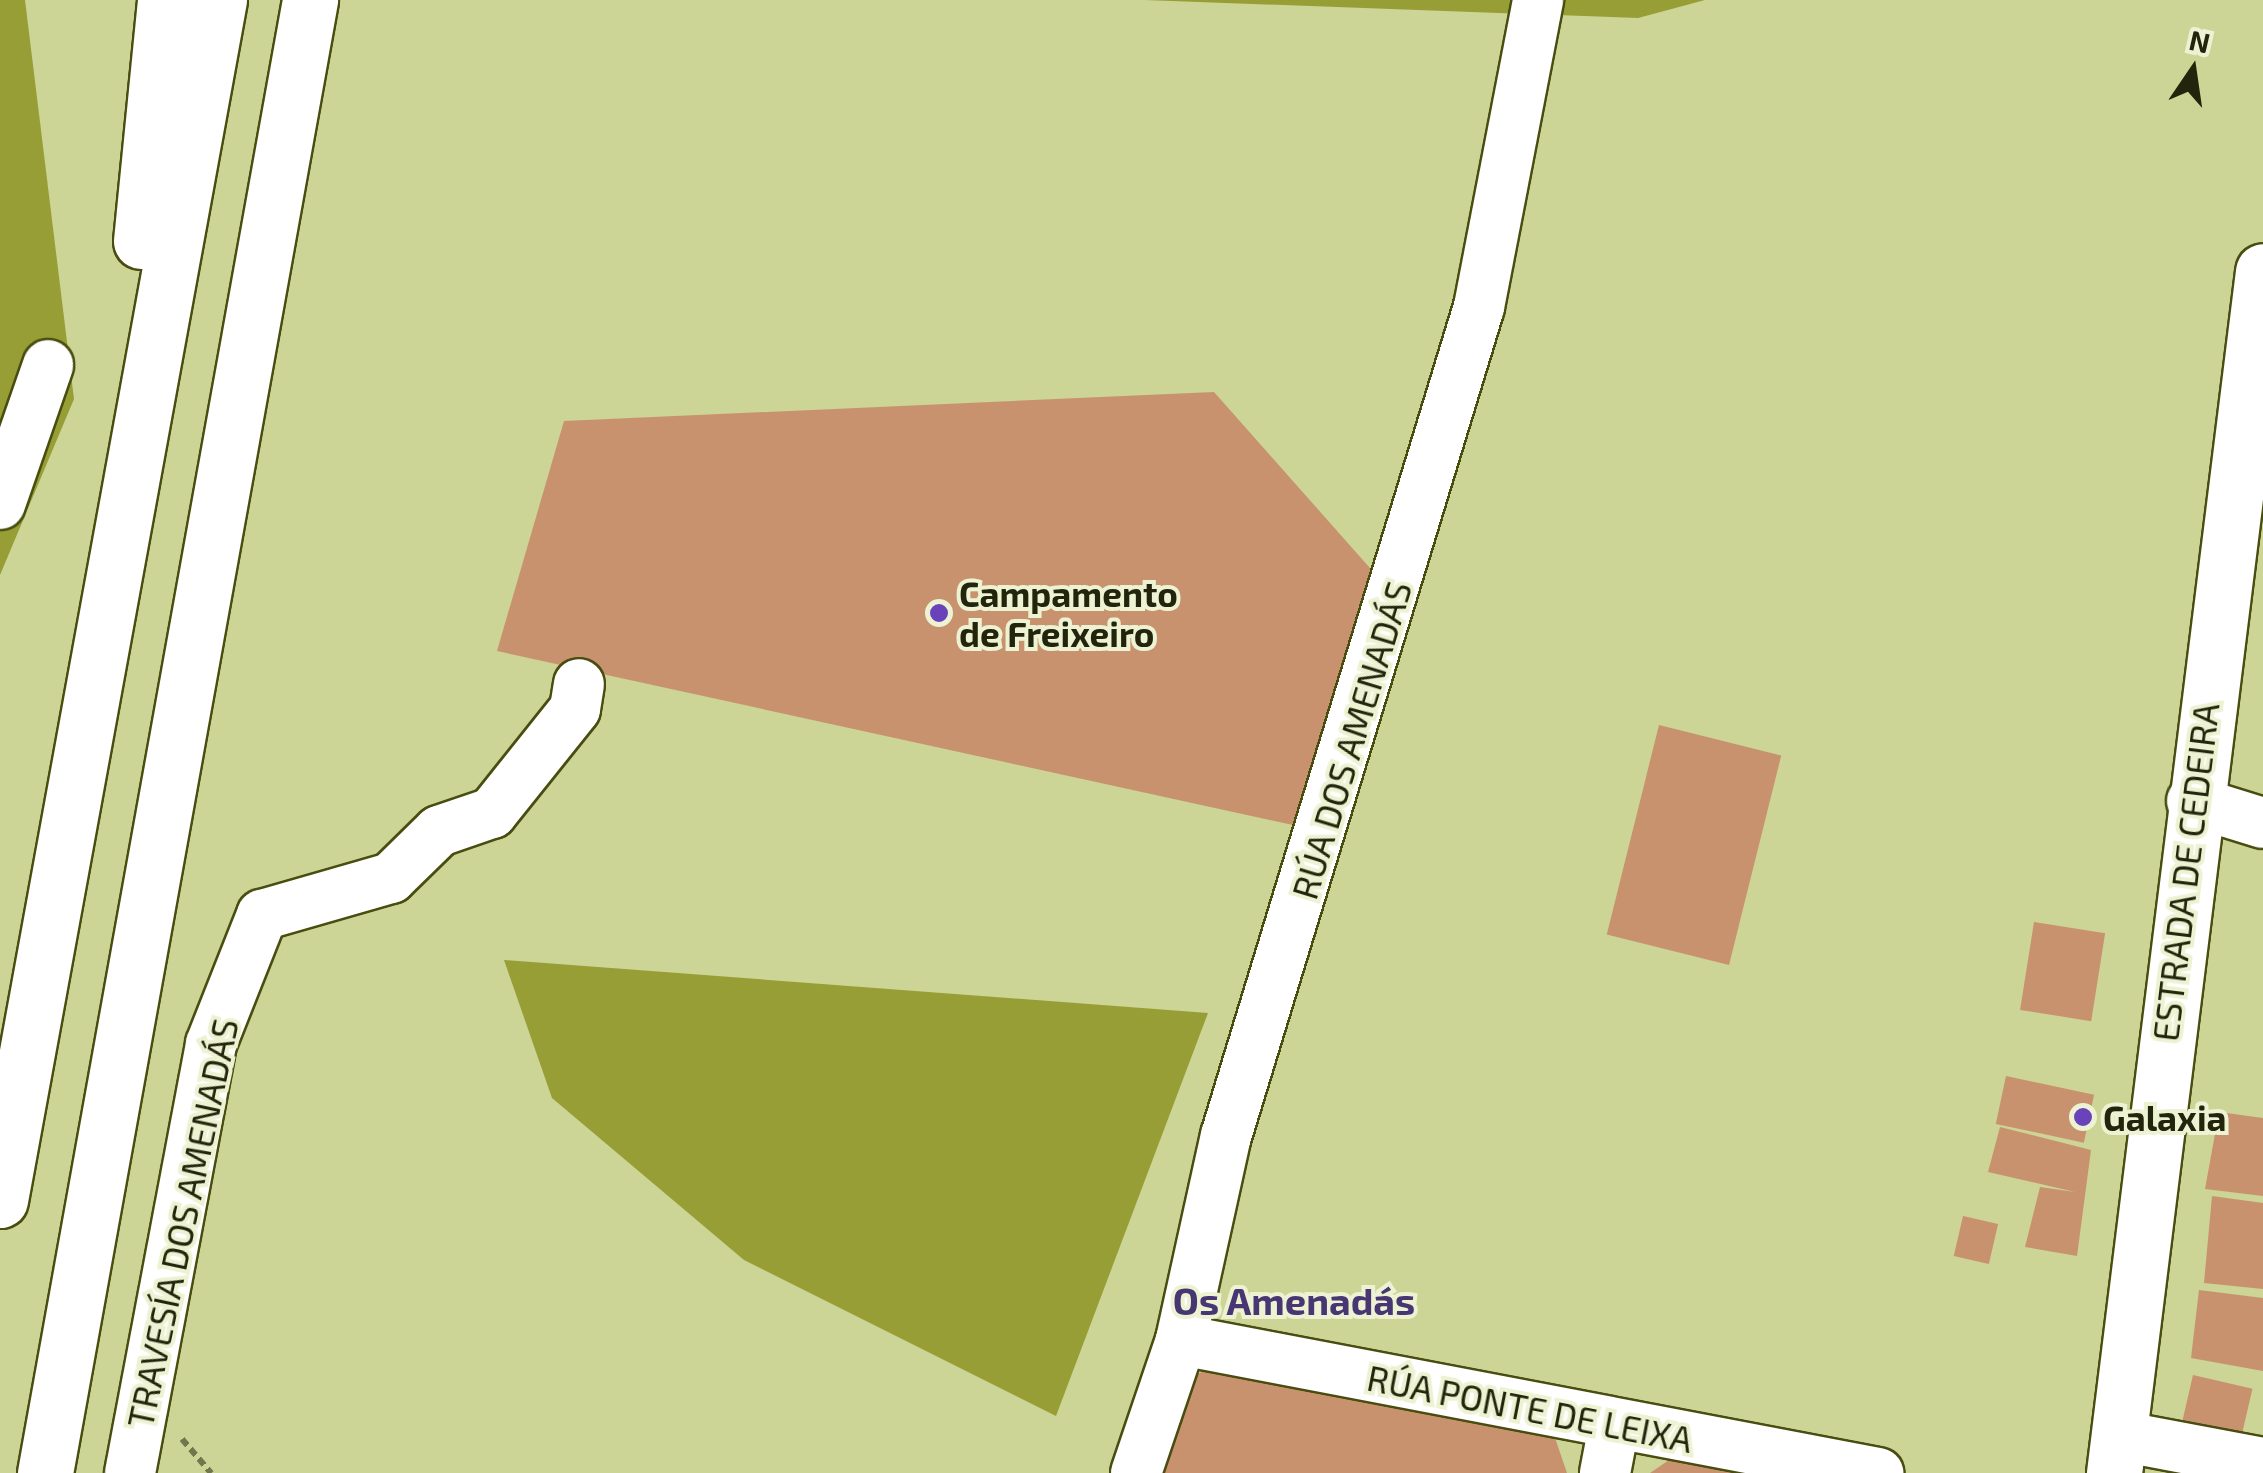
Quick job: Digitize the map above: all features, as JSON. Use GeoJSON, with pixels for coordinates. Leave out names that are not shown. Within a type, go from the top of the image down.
{"type":"FeatureCollection","features":[{"type":"Feature","properties":{"kind":"main road"},"geometry":{"type":"LineString","coordinates":[[72,795],[165,0]]}},
{"type":"Feature","properties":{"kind":"main road"},"geometry":{"type":"LineString","coordinates":[[0,1200],[219,0]]}},
{"type":"Feature","properties":{"kind":"main road"},"geometry":{"type":"LineString","coordinates":[[44,1473],[310,0]]}},
{"type":"Feature","properties":{"kind":"main road"},"geometry":{"type":"LineString","coordinates":[[268,232],[334,0]]}},
{"type":"Feature","properties":{"kind":"main road","name":"ESTRADA DE CEDEIRA"},"geometry":{"type":"LineString","coordinates":[[2117,1454],[2192,801],[2263,271]]}},
{"type":"Feature","properties":{"kind":"street","name":"RÚA DOS AMENADÁS"},"geometry":{"type":"LineString","coordinates":[[1136,1473],[1182,1340],[1226,1136],[1479,307],[1538,0]]}},
{"type":"Feature","properties":{"kind":"street"},"geometry":{"type":"LineString","coordinates":[[0,504],[48,364]]}},
{"type":"Feature","properties":{"kind":"street","name":"TRAVESÍA DOS AMENADÁS"},"geometry":{"type":"LineString","coordinates":[[130,1473],[212,1044],[262,915],[391,878],[440,831],[492,813],[574,709],[580,684]]}},
{"type":"Feature","properties":{"kind":"street"},"geometry":{"type":"LineString","coordinates":[[2192,801],[2263,823]]}},
{"type":"Feature","properties":{"kind":"street","name":"RÚA PONTE DE LEIXA"},"geometry":{"type":"LineString","coordinates":[[1182,1340],[1610,1450],[1878,1473]]}},
{"type":"Feature","properties":{"kind":"street"},"geometry":{"type":"LineString","coordinates":[[2117,1454],[2263,1463]]}},
{"type":"Feature","properties":{"kind":"green space"},"geometry":{"type":"Polygon","coordinates":[[[0,0],[25,0],[74,399],[0,575],[0,0]]]}},
{"type":"Feature","properties":{"kind":"green space"},"geometry":{"type":"Polygon","coordinates":[[[1145,0],[1705,0],[1638,18],[1145,0]]]}},
{"type":"Feature","properties":{"kind":"green space"},"geometry":{"type":"Polygon","coordinates":[[[504,960],[1208,1013],[1056,1416],[744,1260],[552,1098],[504,960]]]}},
{"type":"Feature","properties":{"kind":"building","name":"Campamento de Freixeiro"},"geometry":{"type":"Polygon","coordinates":[[[1214,392],[1377,576],[1325,832],[497,651],[564,421],[1214,392]]]}},
{"type":"Feature","properties":{"kind":"building"},"geometry":{"type":"Polygon","coordinates":[[[1659,725],[1781,755],[1729,965],[1607,935],[1659,725]]]}},
{"type":"Feature","properties":{"kind":"building"},"geometry":{"type":"Polygon","coordinates":[[[2034,922],[2105,933],[2091,1021],[2020,1010],[2034,922]]]}},
{"type":"Feature","properties":{"kind":"building"},"geometry":{"type":"Polygon","coordinates":[[[2006,1076],[2094,1095],[2084,1143],[1996,1124],[2006,1076]]]}},
{"type":"Feature","properties":{"kind":"building"},"geometry":{"type":"Polygon","coordinates":[[[2219,1112],[2263,1118],[2263,1196],[2205,1189],[2219,1112]]]}},
{"type":"Feature","properties":{"kind":"building"},"geometry":{"type":"Polygon","coordinates":[[[2000,1127],[2091,1150],[2077,1256],[2025,1247],[2040,1187],[2075,1192],[1988,1172],[2000,1127]]]}},
{"type":"Feature","properties":{"kind":"building"},"geometry":{"type":"Polygon","coordinates":[[[2212,1196],[2263,1203],[2263,1289],[2204,1283],[2212,1196]]]}},
{"type":"Feature","properties":{"kind":"building"},"geometry":{"type":"Polygon","coordinates":[[[1963,1216],[1998,1224],[1989,1264],[1954,1256],[1963,1216]]]}},
{"type":"Feature","properties":{"kind":"building"},"geometry":{"type":"Polygon","coordinates":[[[2199,1290],[2263,1298],[2263,1371],[2191,1358],[2199,1290]]]}},
{"type":"Feature","properties":{"kind":"building"},"geometry":{"type":"Polygon","coordinates":[[[1209,1367],[1553,1432],[1567,1473],[1156,1473],[1179,1387],[1209,1367]]]}},
{"type":"Feature","properties":{"kind":"building"},"geometry":{"type":"Polygon","coordinates":[[[2193,1375],[2252,1389],[2241,1437],[2182,1424],[2193,1375]]]}},
{"type":"Feature","properties":{"kind":"building"},"geometry":{"type":"Polygon","coordinates":[[[1675,1456],[1755,1473],[1650,1473],[1675,1456]]]}},
{"type":"Feature","properties":{"kind":"place","name":"Campamento de Freixeiro"},"geometry":{"type":"Point","coordinates":[939,613]}},
{"type":"Feature","properties":{"kind":"place","name":"Galaxia"},"geometry":{"type":"Point","coordinates":[2083,1117]}},
{"type":"Feature","properties":{"kind":"district","name":"Os Amenadás"},"geometry":{"type":"Point","coordinates":[1294,1301]}}]}
